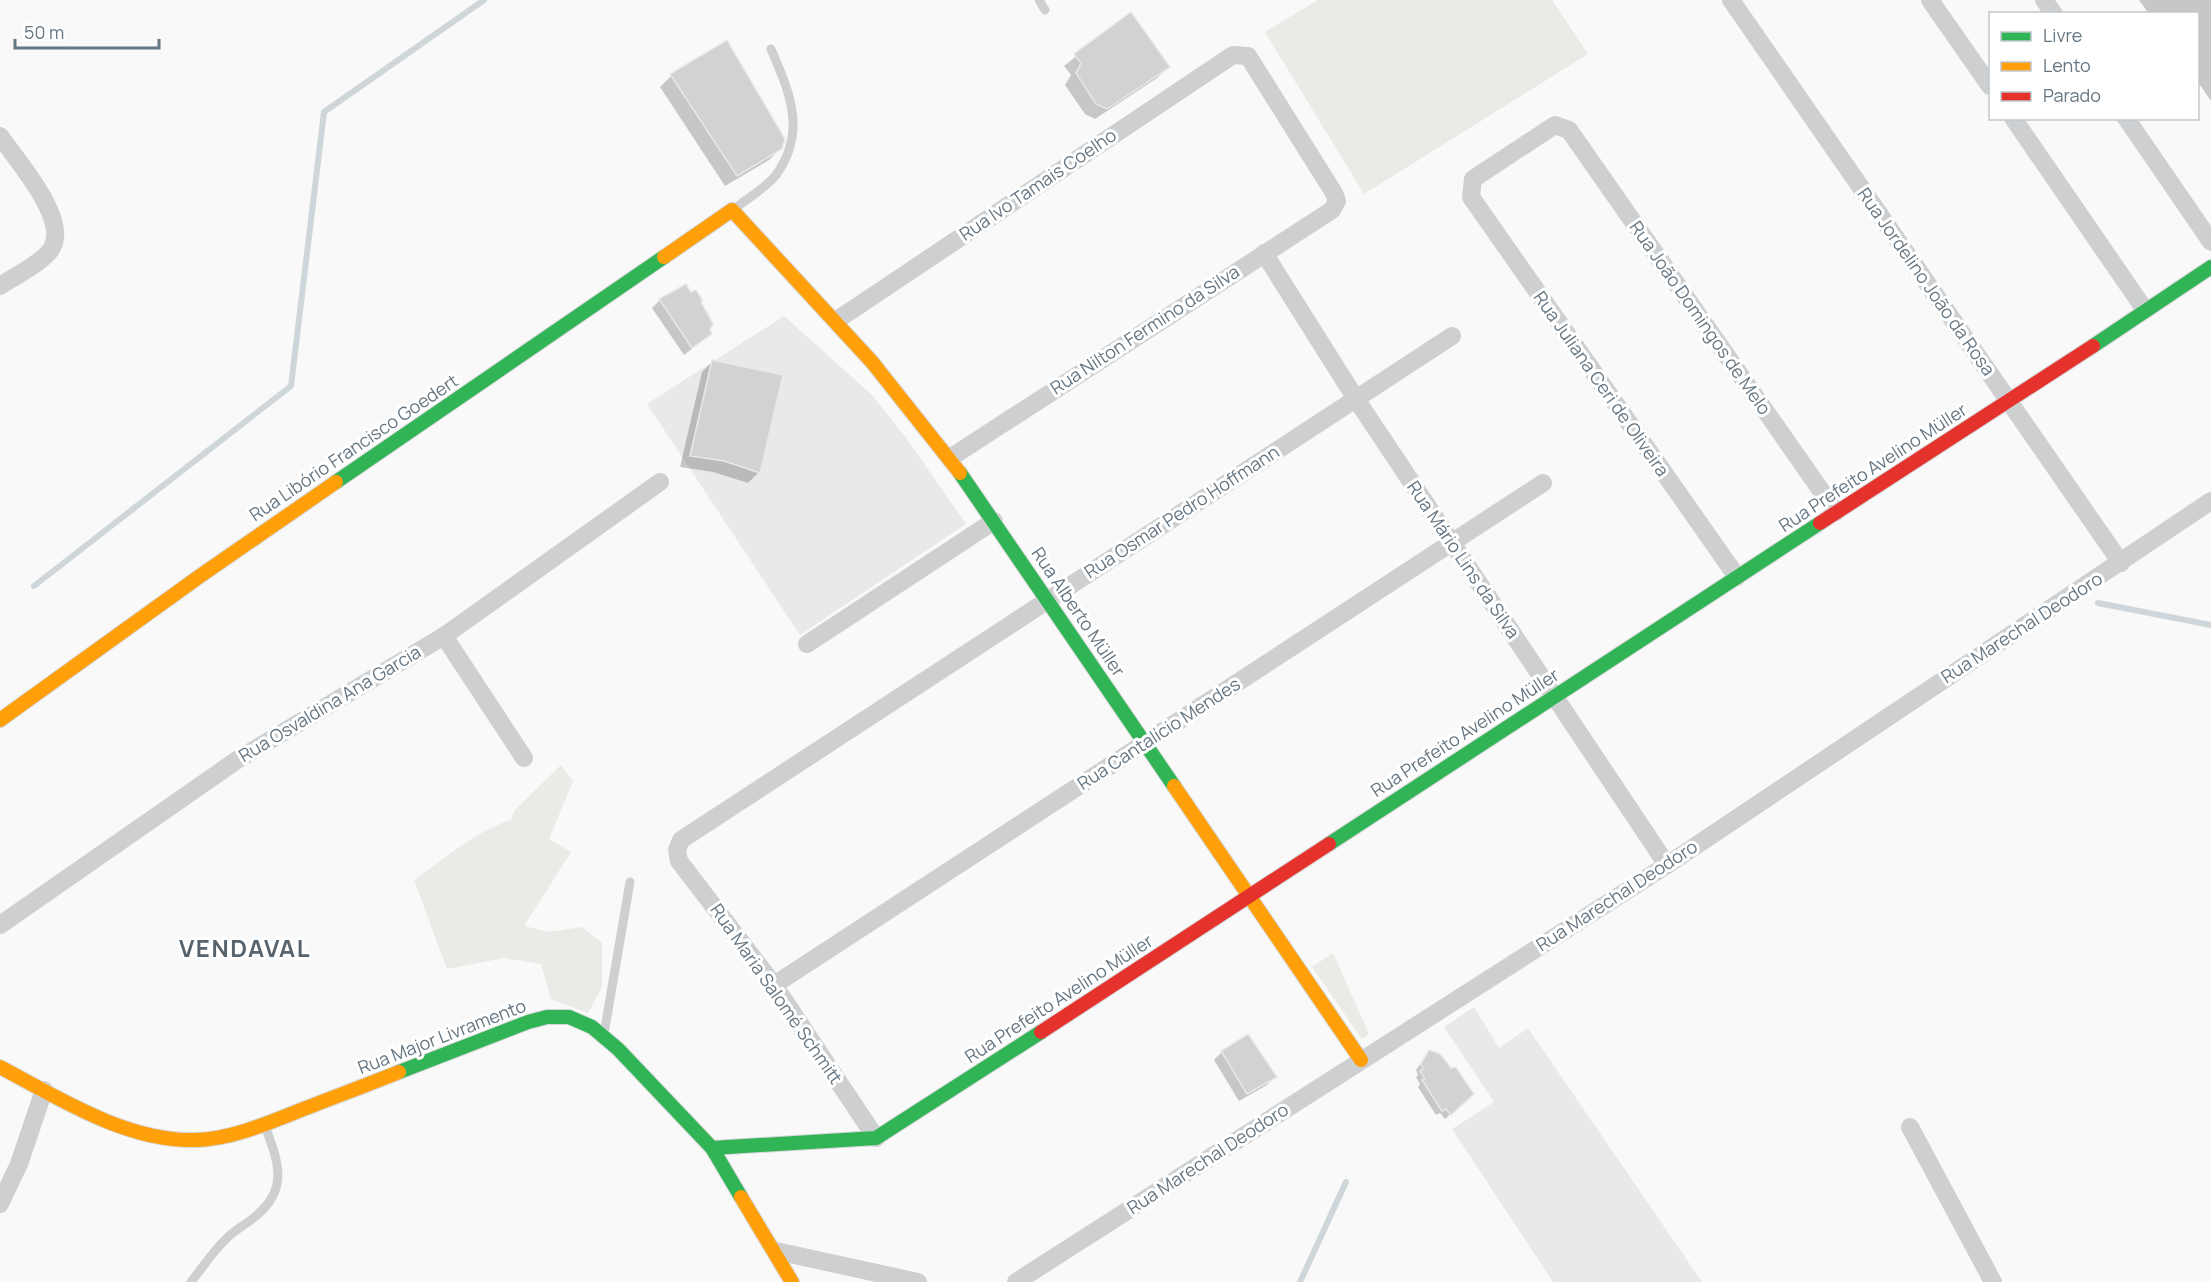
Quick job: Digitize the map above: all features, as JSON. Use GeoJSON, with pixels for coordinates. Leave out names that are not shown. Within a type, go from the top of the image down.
{"type":"FeatureCollection","features":[{"type":"Feature","properties":{"kind":"street","name":"Rua Jordelino João da Rosa"},"geometry":{"type":"LineString","coordinates":[[1731,0],[2121,563]]}},
{"type":"Feature","properties":{"kind":"street"},"geometry":{"type":"LineString","coordinates":[[1930,0],[1989,86]]}},
{"type":"Feature","properties":{"kind":"street","name":"Rua Ivo Tamais Coelho"},"geometry":{"type":"LineString","coordinates":[[837,320],[1233,55],[1248,56],[1336,201]]}},
{"type":"Feature","properties":{"kind":"street"},"geometry":{"type":"LineString","coordinates":[[2014,120],[2145,310]]}},
{"type":"Feature","properties":{"kind":"street"},"geometry":{"type":"LineString","coordinates":[[2127,120],[2211,242]]}},
{"type":"Feature","properties":{"kind":"street","name":"Rua João Domingos de Melo"},"geometry":{"type":"LineString","coordinates":[[1471,189],[1473,179],[1555,125],[1569,130],[1836,512]]}},
{"type":"Feature","properties":{"kind":"street"},"geometry":{"type":"LineString","coordinates":[[0,136],[53,214],[56,240],[49,252],[0,286]]}},
{"type":"Feature","properties":{"kind":"street","name":"Rua Juliana Ceri de Oliveira"},"geometry":{"type":"LineString","coordinates":[[1471,189],[1471,197],[1737,577]]}},
{"type":"Feature","properties":{"kind":"street","name":"Rua Nilton Fermino da Silva"},"geometry":{"type":"LineString","coordinates":[[950,458],[1332,210],[1336,201]]}},
{"type":"Feature","properties":{"kind":"street","name":"Rua Alberto Müller"},"geometry":{"type":"LineString","coordinates":[[732,210],[837,320],[895,386],[950,458],[1360,1060]]}},
{"type":"Feature","properties":{"kind":"street","name":"Rua Libório Francisco Goedert"},"geometry":{"type":"LineString","coordinates":[[0,720],[200,576],[732,210]]}},
{"type":"Feature","properties":{"kind":"street","name":"Rua Mário Lins da Silva"},"geometry":{"type":"LineString","coordinates":[[1264,253],[1356,399],[1667,865]]}},
{"type":"Feature","properties":{"kind":"street","name":"Rua Prefeito Avelino Müller"},"geometry":{"type":"LineString","coordinates":[[712,1148],[876,1138],[1836,512],[2009,402],[2211,267]]}},
{"type":"Feature","properties":{"kind":"street","name":"Rua Osmar Pedro Hoffmann"},"geometry":{"type":"LineString","coordinates":[[677,850],[681,840],[1452,336]]}},
{"type":"Feature","properties":{"kind":"street","name":"Rua Osvaldina Ana Garcia"},"geometry":{"type":"LineString","coordinates":[[0,925],[237,760],[444,636],[660,482]]}},
{"type":"Feature","properties":{"kind":"street","name":"Rua Cantalício Mendes"},"geometry":{"type":"LineString","coordinates":[[774,985],[1543,483]]}},
{"type":"Feature","properties":{"kind":"street","name":"Rua Marechal Deodoro"},"geometry":{"type":"LineString","coordinates":[[1016,1282],[1667,865],[2211,501]]}},
{"type":"Feature","properties":{"kind":"street"},"geometry":{"type":"LineString","coordinates":[[807,644],[994,521]]}},
{"type":"Feature","properties":{"kind":"street"},"geometry":{"type":"LineString","coordinates":[[444,636],[524,758]]}},
{"type":"Feature","properties":{"kind":"street","name":"Rua Maria Salomé Schmitt"},"geometry":{"type":"LineString","coordinates":[[677,850],[679,861],[774,985],[876,1138]]}},
{"type":"Feature","properties":{"kind":"street","name":"Rua Major Livramento"},"geometry":{"type":"LineString","coordinates":[[0,1067],[44,1090],[129,1127],[174,1139],[211,1138],[265,1124],[538,1019],[569,1017],[582,1021],[604,1036],[712,1148],[776,1251],[792,1282]]}},
{"type":"Feature","properties":{"kind":"street"},"geometry":{"type":"LineString","coordinates":[[0,1204],[20,1164],[44,1090]]}},
{"type":"Feature","properties":{"kind":"street"},"geometry":{"type":"LineString","coordinates":[[1910,1127],[1993,1282]]}},
{"type":"Feature","properties":{"kind":"street"},"geometry":{"type":"LineString","coordinates":[[776,1251],[918,1282]]}},
{"type":"Feature","properties":{"kind":"lane"},"geometry":{"type":"LineString","coordinates":[[1039,0],[1044,10]]}},
{"type":"Feature","properties":{"kind":"lane"},"geometry":{"type":"LineString","coordinates":[[732,210],[775,176],[792,145],[795,120],[790,94],[771,49]]}},
{"type":"Feature","properties":{"kind":"lane"},"geometry":{"type":"LineString","coordinates":[[604,1036],[630,882]]}},
{"type":"Feature","properties":{"kind":"lane"},"geometry":{"type":"LineString","coordinates":[[191,1282],[227,1238],[258,1214],[273,1196],[279,1178],[279,1162],[265,1124]]}},
{"type":"Feature","properties":{"kind":"shaded area"},"geometry":{"type":"Polygon","coordinates":[[[1318,0],[1552,0],[1588,54],[1364,194],[1265,32],[1318,0]]]}},
{"type":"Feature","properties":{"kind":"shaded area"},"geometry":{"type":"Polygon","coordinates":[[[784,316],[872,395],[907,439],[966,524],[800,635],[647,404],[784,316]]]}},
{"type":"Feature","properties":{"kind":"shaded area"},"geometry":{"type":"Polygon","coordinates":[[[561,765],[573,781],[549,839],[571,852],[524,926],[549,932],[582,927],[602,943],[602,987],[588,1013],[551,999],[541,964],[504,958],[447,969],[414,880],[473,838],[511,820],[514,811],[561,765]]]}},
{"type":"Feature","properties":{"kind":"shaded area"},"geometry":{"type":"Polygon","coordinates":[[[1333,953],[1369,1034],[1362,1039],[1312,967],[1333,953]]]}},
{"type":"Feature","properties":{"kind":"shaded area"},"geometry":{"type":"Polygon","coordinates":[[[1474,1007],[1499,1048],[1528,1028],[1702,1282],[1553,1282],[1452,1129],[1494,1102],[1444,1027],[1474,1007]]]}},
{"type":"Feature","properties":{"kind":"building"},"geometry":{"type":"Polygon","coordinates":[[[1131,12],[1170,67],[1107,109],[1096,104],[1076,73],[1081,63],[1074,54],[1131,12]]]}},
{"type":"Feature","properties":{"kind":"building"},"geometry":{"type":"Polygon","coordinates":[[[727,40],[785,139],[782,149],[737,176],[670,74],[727,40]]]}},
{"type":"Feature","properties":{"kind":"building"},"geometry":{"type":"Polygon","coordinates":[[[686,284],[691,292],[696,290],[713,324],[710,329],[712,334],[692,348],[659,299],[686,284]]]}},
{"type":"Feature","properties":{"kind":"building"},"geometry":{"type":"Polygon","coordinates":[[[712,360],[783,375],[760,473],[724,461],[690,456],[712,360]]]}},
{"type":"Feature","properties":{"kind":"building"},"geometry":{"type":"Polygon","coordinates":[[[1248,1034],[1277,1077],[1247,1094],[1221,1051],[1248,1034]]]}},
{"type":"Feature","properties":{"kind":"building"},"geometry":{"type":"Polygon","coordinates":[[[1429,1050],[1440,1054],[1451,1068],[1456,1067],[1474,1094],[1451,1115],[1446,1109],[1442,1111],[1422,1080],[1425,1079],[1420,1071],[1423,1069],[1421,1064],[1429,1050]]]}},
{"type":"Feature","properties":{"kind":"waterway"},"geometry":{"type":"LineString","coordinates":[[34,586],[291,386],[324,112],[484,0]]}},
{"type":"Feature","properties":{"kind":"waterway"},"geometry":{"type":"LineString","coordinates":[[2098,603],[2211,625]]}},
{"type":"Feature","properties":{"kind":"waterway"},"geometry":{"type":"LineString","coordinates":[[1300,1282],[1346,1182]]}},
{"type":"Feature","properties":{"kind":"traffic: fast"},"geometry":{"type":"LineString","coordinates":[[336,482],[664,257]]}},
{"type":"Feature","properties":{"kind":"traffic: fast"},"geometry":{"type":"LineString","coordinates":[[2093,346],[2211,267]]}},
{"type":"Feature","properties":{"kind":"traffic: fast"},"geometry":{"type":"LineString","coordinates":[[960,473],[1174,786]]}},
{"type":"Feature","properties":{"kind":"traffic: fast"},"geometry":{"type":"LineString","coordinates":[[1329,844],[1820,523]]}},
{"type":"Feature","properties":{"kind":"traffic: fast"},"geometry":{"type":"LineString","coordinates":[[399,1072],[528,1022],[547,1017],[569,1017],[592,1027],[618,1049],[712,1148],[741,1197]]}},
{"type":"Feature","properties":{"kind":"traffic: fast"},"geometry":{"type":"LineString","coordinates":[[712,1148],[876,1138],[1041,1032]]}},
{"type":"Feature","properties":{"kind":"traffic: slow"},"geometry":{"type":"LineString","coordinates":[[664,257],[732,210],[872,362],[960,473]]}},
{"type":"Feature","properties":{"kind":"traffic: slow"},"geometry":{"type":"LineString","coordinates":[[0,720],[200,576],[336,482]]}},
{"type":"Feature","properties":{"kind":"traffic: slow"},"geometry":{"type":"LineString","coordinates":[[1174,786],[1361,1060]]}},
{"type":"Feature","properties":{"kind":"traffic: slow"},"geometry":{"type":"LineString","coordinates":[[0,1067],[69,1104],[119,1126],[170,1139],[196,1140],[223,1137],[250,1130],[399,1072]]}},
{"type":"Feature","properties":{"kind":"traffic: slow"},"geometry":{"type":"LineString","coordinates":[[741,1197],[792,1282]]}},
{"type":"Feature","properties":{"kind":"traffic: jam"},"geometry":{"type":"LineString","coordinates":[[1820,523],[2093,346]]}},
{"type":"Feature","properties":{"kind":"traffic: jam"},"geometry":{"type":"LineString","coordinates":[[1041,1032],[1329,844]]}},
{"type":"Feature","properties":{"kind":"district","name":"VENDAVAL"},"geometry":{"type":"Point","coordinates":[245,949]}}]}
